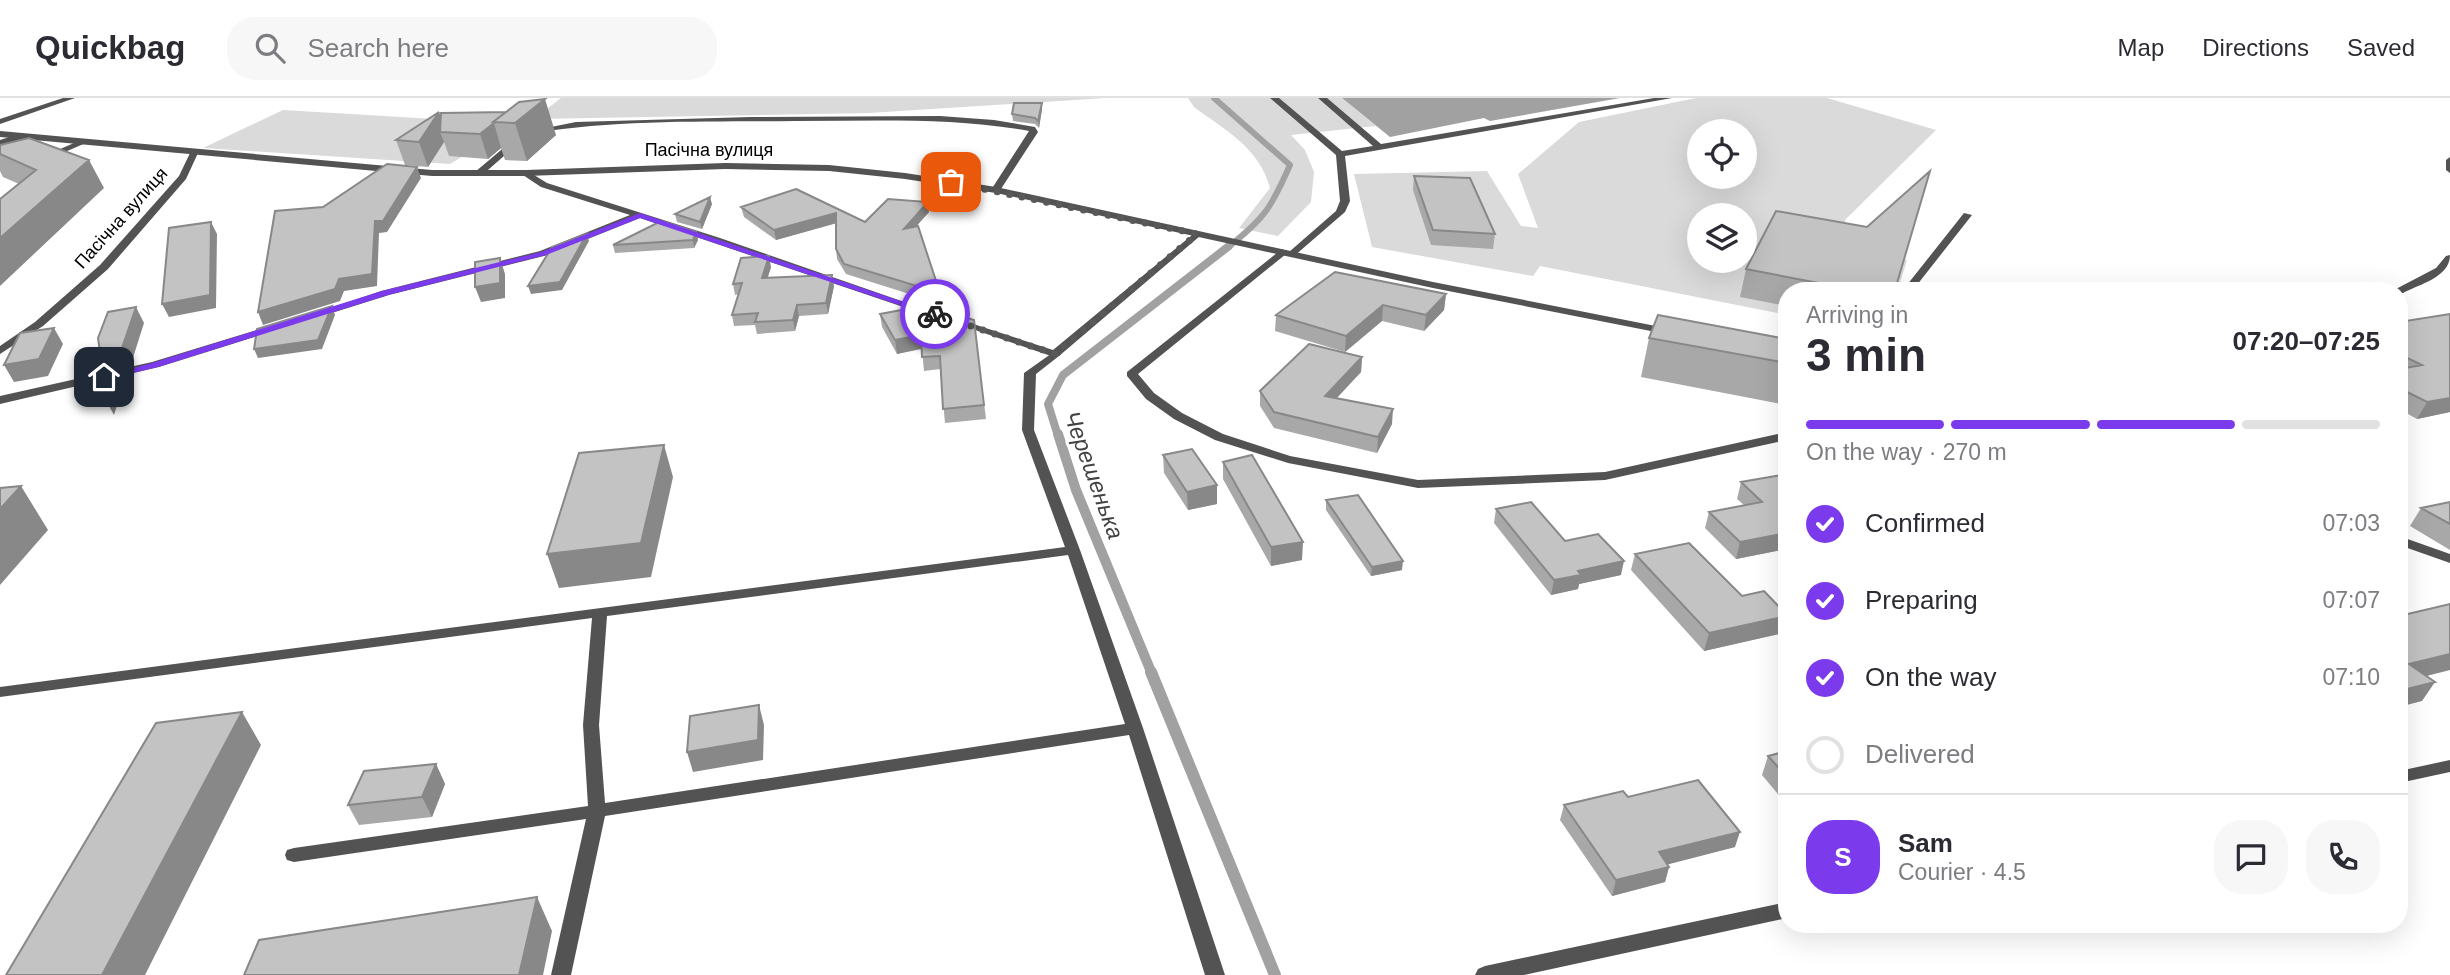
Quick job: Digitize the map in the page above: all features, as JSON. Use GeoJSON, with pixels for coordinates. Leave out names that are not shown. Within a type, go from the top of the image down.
{"type":"FeatureCollection","features":[{"type":"Feature","properties":{"kind":"street"},"geometry":{"type":"LineString","coordinates":[[0,122],[71,98]]}},
{"type":"Feature","properties":{"kind":"street"},"geometry":{"type":"LineString","coordinates":[[1274,98],[1340,154],[1345,201],[1340,212],[1131,374],[1150,396],[1168,410],[1219,438],[1288,459],[1418,484],[1605,476],[1778,438]]}},
{"type":"Feature","properties":{"kind":"street"},"geometry":{"type":"LineString","coordinates":[[1322,98],[1378,146]]}},
{"type":"Feature","properties":{"kind":"street"},"geometry":{"type":"LineString","coordinates":[[1340,154],[1668,98]]}},
{"type":"Feature","properties":{"kind":"street"},"geometry":{"type":"LineString","coordinates":[[478,174],[526,135],[565,124],[940,118],[994,122],[1032,129],[1034,132],[996,190]]}},
{"type":"Feature","properties":{"kind":"street","name":"Пасічна вулиця"},"geometry":{"type":"LineString","coordinates":[[0,134],[432,173],[526,173],[725,166],[829,169],[916,177],[996,190],[1219,239],[1678,333]]}},
{"type":"Feature","properties":{"kind":"street"},"geometry":{"type":"LineString","coordinates":[[0,143],[22,136]]}},
{"type":"Feature","properties":{"kind":"street"},"geometry":{"type":"LineString","coordinates":[[37,161],[84,142]]}},
{"type":"Feature","properties":{"kind":"street","name":"Пасічна вулиця"},"geometry":{"type":"LineString","coordinates":[[0,351],[39,324],[104,267],[183,177],[194,153]]}},
{"type":"Feature","properties":{"kind":"street"},"geometry":{"type":"LineString","coordinates":[[2450,160],[2450,170]]}},
{"type":"Feature","properties":{"kind":"street"},"geometry":{"type":"LineString","coordinates":[[526,173],[544,185],[1055,354]]}},
{"type":"Feature","properties":{"kind":"street"},"geometry":{"type":"LineString","coordinates":[[301,319],[385,293],[544,253],[640,215]]}},
{"type":"Feature","properties":{"kind":"street"},"geometry":{"type":"LineString","coordinates":[[1914,282],[1967,215]]}},
{"type":"Feature","properties":{"kind":"street"},"geometry":{"type":"LineString","coordinates":[[1197,234],[1030,373],[1028,430],[1135,729],[1215,975]]}},
{"type":"Feature","properties":{"kind":"street"},"geometry":{"type":"LineString","coordinates":[[2408,286],[2440,270],[2450,258]]}},
{"type":"Feature","properties":{"kind":"street"},"geometry":{"type":"LineString","coordinates":[[0,400],[155,365],[289,323]]}},
{"type":"Feature","properties":{"kind":"street"},"geometry":{"type":"LineString","coordinates":[[2408,543],[2450,559]]}},
{"type":"Feature","properties":{"kind":"street"},"geometry":{"type":"LineString","coordinates":[[0,692],[1073,550]]}},
{"type":"Feature","properties":{"kind":"street"},"geometry":{"type":"LineString","coordinates":[[561,975],[597,812],[591,725],[600,614]]}},
{"type":"Feature","properties":{"kind":"street"},"geometry":{"type":"LineString","coordinates":[[294,855],[597,812],[1135,729]]}},
{"type":"Feature","properties":{"kind":"street"},"geometry":{"type":"LineString","coordinates":[[2408,775],[2450,766]]}},
{"type":"Feature","properties":{"kind":"street"},"geometry":{"type":"LineString","coordinates":[[1485,975],[1778,912]]}},
{"type":"Feature","properties":{"kind":"shaded area"},"geometry":{"type":"Polygon","coordinates":[[[561,98],[1105,98],[869,113],[534,119],[561,98]]]}},
{"type":"Feature","properties":{"kind":"shaded area"},"geometry":{"type":"Polygon","coordinates":[[[1188,98],[1342,98],[1376,126],[1291,135],[1305,150],[1314,172],[1311,202],[1278,236],[1239,228],[1270,188],[1265,174],[1258,161],[1240,141],[1194,107],[1188,98]]]}},
{"type":"Feature","properties":{"kind":"shaded area"},"geometry":{"type":"Polygon","coordinates":[[[1342,98],[1620,98],[1490,121],[1484,118],[1390,137],[1342,98]]]}},
{"type":"Feature","properties":{"kind":"shaded area"},"geometry":{"type":"Polygon","coordinates":[[[1696,98],[1827,98],[1936,130],[1845,220],[1848,230],[1861,243],[1879,252],[1907,260],[1900,282],[1778,282],[1778,313],[1540,266],[1533,276],[1372,247],[1354,174],[1487,171],[1521,226],[1538,228],[1518,174],[1579,122],[1696,98]]]}},
{"type":"Feature","properties":{"kind":"shaded area"},"geometry":{"type":"Polygon","coordinates":[[[283,110],[517,124],[450,164],[203,148],[283,110]]]}},
{"type":"Feature","properties":{"kind":"building"},"geometry":{"type":"Polygon","coordinates":[[[545,99],[515,123],[493,122],[519,102],[545,99]]]}},
{"type":"Feature","properties":{"kind":"building"},"geometry":{"type":"Polygon","coordinates":[[[1014,103],[1042,103],[1038,121],[1035,118],[1012,114],[1014,103]]]}},
{"type":"Feature","properties":{"kind":"building"},"geometry":{"type":"Polygon","coordinates":[[[439,112],[419,142],[396,140],[439,112]]]}},
{"type":"Feature","properties":{"kind":"building"},"geometry":{"type":"Polygon","coordinates":[[[506,112],[480,134],[440,132],[441,113],[506,112]]]}},
{"type":"Feature","properties":{"kind":"building"},"geometry":{"type":"Polygon","coordinates":[[[29,138],[89,160],[0,238],[0,199],[36,170],[0,154],[0,145],[29,138]]]}},
{"type":"Feature","properties":{"kind":"building"},"geometry":{"type":"Polygon","coordinates":[[[387,164],[417,167],[383,221],[375,221],[372,274],[339,279],[335,289],[258,312],[275,211],[323,207],[387,164]]]}},
{"type":"Feature","properties":{"kind":"building"},"geometry":{"type":"Polygon","coordinates":[[[1930,171],[1897,282],[1813,282],[1757,271],[1757,248],[1776,211],[1867,227],[1930,171]]]}},
{"type":"Feature","properties":{"kind":"building"},"geometry":{"type":"Polygon","coordinates":[[[1414,176],[1470,178],[1495,234],[1433,230],[1414,176]]]}},
{"type":"Feature","properties":{"kind":"building"},"geometry":{"type":"Polygon","coordinates":[[[796,189],[865,222],[888,199],[928,202],[904,229],[918,226],[940,293],[844,264],[836,249],[836,213],[774,230],[741,207],[796,189]]]}},
{"type":"Feature","properties":{"kind":"building"},"geometry":{"type":"Polygon","coordinates":[[[710,197],[700,222],[675,214],[710,197]]]}},
{"type":"Feature","properties":{"kind":"building"},"geometry":{"type":"Polygon","coordinates":[[[661,221],[696,232],[693,240],[613,245],[661,221]]]}},
{"type":"Feature","properties":{"kind":"building"},"geometry":{"type":"Polygon","coordinates":[[[211,222],[210,295],[162,304],[169,228],[211,222]]]}},
{"type":"Feature","properties":{"kind":"building"},"geometry":{"type":"Polygon","coordinates":[[[587,234],[560,282],[528,286],[552,247],[587,234]]]}},
{"type":"Feature","properties":{"kind":"building"},"geometry":{"type":"Polygon","coordinates":[[[769,256],[762,278],[832,275],[826,303],[797,305],[793,320],[755,322],[758,313],[732,315],[742,283],[733,284],[741,258],[769,256]]]}},
{"type":"Feature","properties":{"kind":"building"},"geometry":{"type":"Polygon","coordinates":[[[500,258],[500,283],[475,287],[475,262],[500,258]]]}},
{"type":"Feature","properties":{"kind":"building"},"geometry":{"type":"Polygon","coordinates":[[[1335,272],[1446,294],[1426,315],[1383,305],[1346,336],[1276,315],[1335,272]]]}},
{"type":"Feature","properties":{"kind":"building"},"geometry":{"type":"Polygon","coordinates":[[[928,305],[974,320],[984,405],[943,409],[940,356],[922,357],[921,335],[895,340],[880,314],[928,305]]]}},
{"type":"Feature","properties":{"kind":"building"},"geometry":{"type":"Polygon","coordinates":[[[332,306],[318,340],[254,349],[257,329],[332,306]]]}},
{"type":"Feature","properties":{"kind":"building"},"geometry":{"type":"Polygon","coordinates":[[[136,307],[122,348],[100,352],[98,338],[108,312],[136,307]]]}},
{"type":"Feature","properties":{"kind":"building"},"geometry":{"type":"Polygon","coordinates":[[[2450,314],[2450,398],[2427,402],[2408,392],[2408,367],[2422,365],[2408,358],[2408,321],[2450,314]]]}},
{"type":"Feature","properties":{"kind":"building"},"geometry":{"type":"Polygon","coordinates":[[[1658,315],[1778,337],[1778,361],[1649,338],[1658,315]]]}},
{"type":"Feature","properties":{"kind":"building"},"geometry":{"type":"Polygon","coordinates":[[[54,328],[39,359],[4,365],[20,333],[54,328]]]}},
{"type":"Feature","properties":{"kind":"building"},"geometry":{"type":"Polygon","coordinates":[[[1309,344],[1362,357],[1325,396],[1393,409],[1378,437],[1274,412],[1260,391],[1309,344]]]}},
{"type":"Feature","properties":{"kind":"building"},"geometry":{"type":"Polygon","coordinates":[[[122,369],[109,406],[105,373],[122,369]]]}},
{"type":"Feature","properties":{"kind":"building"},"geometry":{"type":"Polygon","coordinates":[[[664,445],[641,543],[547,554],[579,453],[664,445]]]}},
{"type":"Feature","properties":{"kind":"building"},"geometry":{"type":"Polygon","coordinates":[[[1192,449],[1217,485],[1187,492],[1163,455],[1192,449]]]}},
{"type":"Feature","properties":{"kind":"building"},"geometry":{"type":"Polygon","coordinates":[[[1252,455],[1303,542],[1271,547],[1223,462],[1252,455]]]}},
{"type":"Feature","properties":{"kind":"building"},"geometry":{"type":"Polygon","coordinates":[[[1778,476],[1778,535],[1740,542],[1709,512],[1762,502],[1741,482],[1778,476]]]}},
{"type":"Feature","properties":{"kind":"building"},"geometry":{"type":"Polygon","coordinates":[[[21,486],[0,509],[0,488],[21,486]]]}},
{"type":"Feature","properties":{"kind":"building"},"geometry":{"type":"Polygon","coordinates":[[[1358,495],[1403,561],[1372,567],[1326,500],[1358,495]]]}},
{"type":"Feature","properties":{"kind":"building"},"geometry":{"type":"Polygon","coordinates":[[[1531,502],[1565,541],[1598,534],[1624,561],[1578,571],[1581,575],[1554,580],[1496,509],[1531,502]]]}},
{"type":"Feature","properties":{"kind":"building"},"geometry":{"type":"Polygon","coordinates":[[[2450,502],[2450,524],[2421,508],[2450,502]]]}},
{"type":"Feature","properties":{"kind":"building"},"geometry":{"type":"Polygon","coordinates":[[[1689,543],[1742,596],[1764,591],[1778,606],[1778,618],[1709,633],[1635,554],[1689,543]]]}},
{"type":"Feature","properties":{"kind":"building"},"geometry":{"type":"Polygon","coordinates":[[[2450,604],[2450,654],[2409,664],[2435,682],[2408,689],[2408,614],[2450,604]]]}},
{"type":"Feature","properties":{"kind":"building"},"geometry":{"type":"Polygon","coordinates":[[[759,705],[758,740],[687,752],[690,716],[759,705]]]}},
{"type":"Feature","properties":{"kind":"building"},"geometry":{"type":"Polygon","coordinates":[[[242,712],[102,975],[6,975],[156,723],[242,712]]]}},
{"type":"Feature","properties":{"kind":"building"},"geometry":{"type":"Polygon","coordinates":[[[1778,753],[1778,767],[1768,756],[1778,753]]]}},
{"type":"Feature","properties":{"kind":"building"},"geometry":{"type":"Polygon","coordinates":[[[436,764],[422,797],[348,805],[364,771],[436,764]]]}},
{"type":"Feature","properties":{"kind":"building"},"geometry":{"type":"Polygon","coordinates":[[[1698,780],[1740,832],[1659,852],[1669,867],[1616,880],[1564,805],[1623,791],[1628,797],[1698,780]]]}},
{"type":"Feature","properties":{"kind":"building"},"geometry":{"type":"Polygon","coordinates":[[[537,897],[519,975],[244,975],[259,940],[537,897]]]}},
{"type":"Feature","properties":{"kind":"waterway","name":"Черешенька"},"geometry":{"type":"LineString","coordinates":[[1214,98],[1290,165],[1266,211],[1227,248]]}},
{"type":"Feature","properties":{"kind":"waterway","name":"Черешенька"},"geometry":{"type":"LineString","coordinates":[[1058,436],[1048,404],[1063,375],[1229,246]]}},
{"type":"Feature","properties":{"kind":"waterway","name":"Черешенька"},"geometry":{"type":"LineString","coordinates":[[1058,434],[1076,490],[1152,674]]}},
{"type":"Feature","properties":{"kind":"waterway","name":"Черешенька"},"geometry":{"type":"LineString","coordinates":[[1151,672],[1275,975]]}},
{"type":"Feature","properties":{"kind":"way so far"},"geometry":{"type":"LineString","coordinates":[[935,314],[1055,354],[1197,234],[951,182]]}},
{"type":"Feature","properties":{"kind":"route"},"geometry":{"type":"LineString","coordinates":[[104,377],[155,365],[385,293],[544,253],[640,215],[935,314]]}}]}
